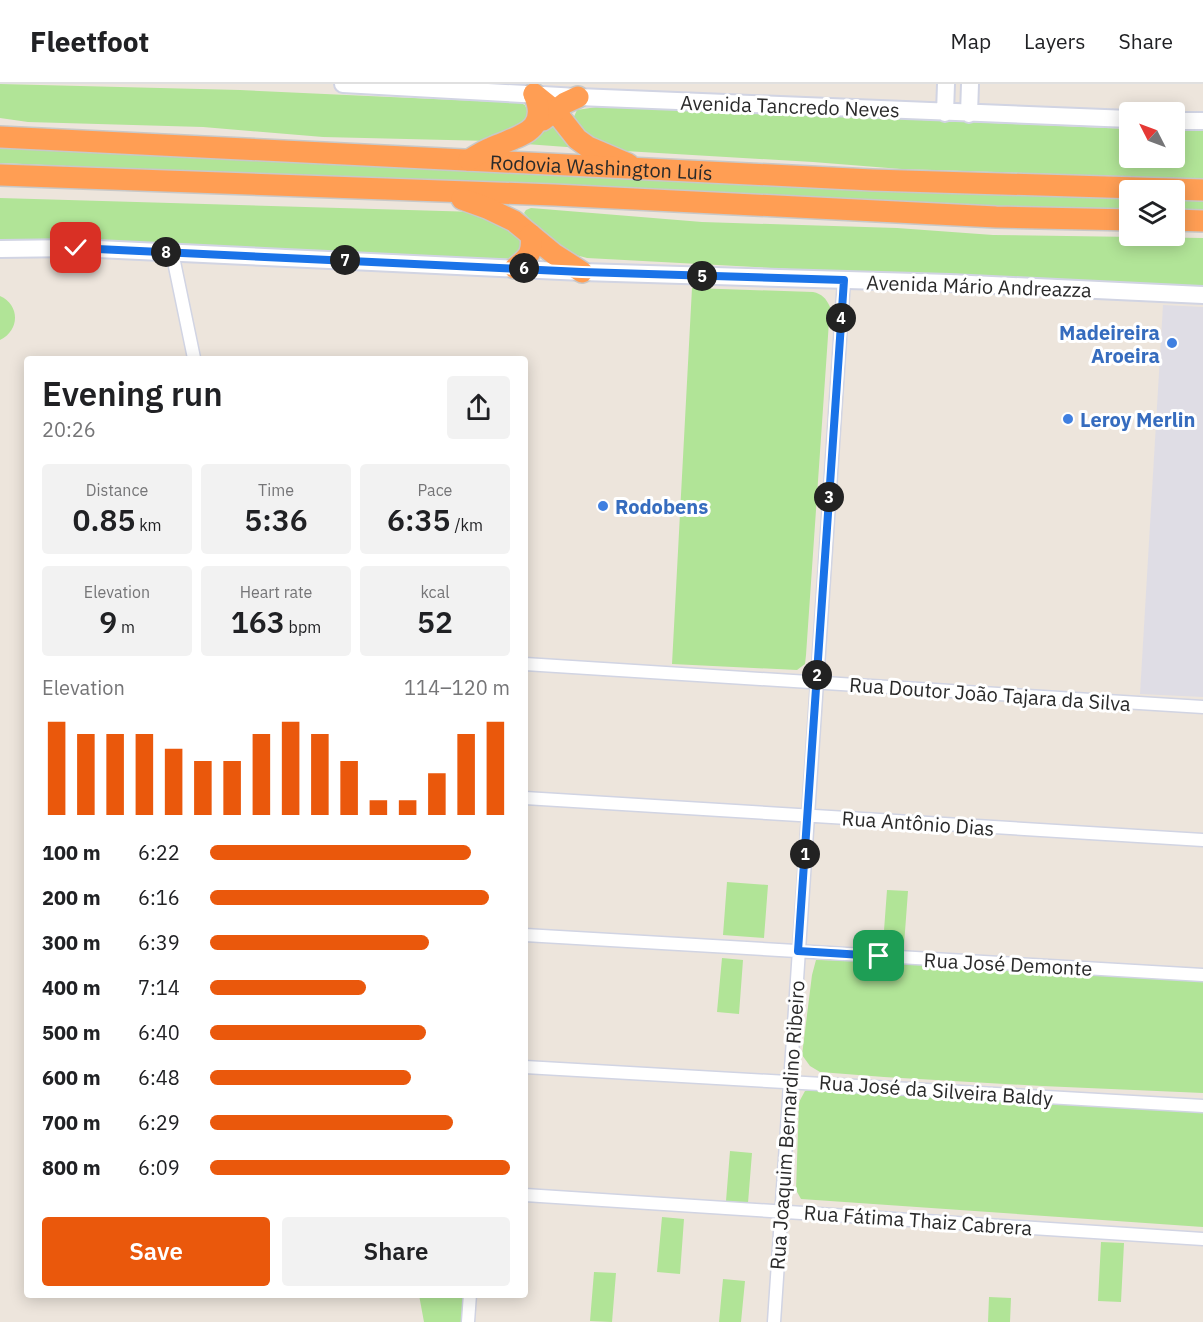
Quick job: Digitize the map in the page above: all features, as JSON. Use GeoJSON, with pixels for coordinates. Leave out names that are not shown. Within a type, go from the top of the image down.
{"type":"FeatureCollection","features":[{"type":"Feature","properties":{"kind":"highway"},"geometry":{"type":"LineString","coordinates":[[534,94],[555,111],[569,131],[588,147],[636,168]]}},
{"type":"Feature","properties":{"kind":"highway"},"geometry":{"type":"LineString","coordinates":[[533,128],[539,115],[539,105],[534,94]]}},
{"type":"Feature","properties":{"kind":"highway"},"geometry":{"type":"LineString","coordinates":[[469,160],[491,147],[525,135],[555,111],[578,97]]}},
{"type":"Feature","properties":{"kind":"highway","name":"Rodovia Washington Luís"},"geometry":{"type":"LineString","coordinates":[[4,136],[883,181],[1203,190]]}},
{"type":"Feature","properties":{"kind":"highway","name":"Rodovia Washington Luís"},"geometry":{"type":"LineString","coordinates":[[0,175],[554,195],[996,218],[1119,220]]}},
{"type":"Feature","properties":{"kind":"highway"},"geometry":{"type":"LineString","coordinates":[[0,190],[21,190],[40,177]]}},
{"type":"Feature","properties":{"kind":"highway"},"geometry":{"type":"LineString","coordinates":[[442,192],[487,208],[514,221],[554,254],[582,272]]}},
{"type":"Feature","properties":{"kind":"highway"},"geometry":{"type":"LineString","coordinates":[[1185,220],[1203,221]]}},
{"type":"Feature","properties":{"kind":"highway"},"geometry":{"type":"LineString","coordinates":[[515,268],[527,259],[532,247],[531,235]]}},
{"type":"Feature","properties":{"kind":"main road","name":"Avenida Tancredo Neves"},"geometry":{"type":"LineString","coordinates":[[343,84],[578,97],[1119,119]]}},
{"type":"Feature","properties":{"kind":"main road"},"geometry":{"type":"LineString","coordinates":[[945,113],[946,84]]}},
{"type":"Feature","properties":{"kind":"main road"},"geometry":{"type":"LineString","coordinates":[[969,114],[970,84]]}},
{"type":"Feature","properties":{"kind":"main road"},"geometry":{"type":"LineString","coordinates":[[1185,121],[1203,122]]}},
{"type":"Feature","properties":{"kind":"main road","name":"Avenida Mário Andreazza"},"geometry":{"type":"LineString","coordinates":[[0,249],[76,248],[582,272],[950,283],[1203,295]]}},
{"type":"Feature","properties":{"kind":"street"},"geometry":{"type":"LineString","coordinates":[[172,252],[194,356]]}},
{"type":"Feature","properties":{"kind":"street","name":"Rua Joaquim Bernardino Ribeiro"},"geometry":{"type":"LineString","coordinates":[[774,1322],[844,280]]}},
{"type":"Feature","properties":{"kind":"street","name":"Rua Doutor João Tajara da Silva"},"geometry":{"type":"LineString","coordinates":[[528,664],[1203,707]]}},
{"type":"Feature","properties":{"kind":"street","name":"Rua Antônio Dias"},"geometry":{"type":"LineString","coordinates":[[528,798],[1203,840]]}},
{"type":"Feature","properties":{"kind":"street","name":"Rua José Demonte"},"geometry":{"type":"LineString","coordinates":[[528,935],[1203,975]]}},
{"type":"Feature","properties":{"kind":"street","name":"Rua José da Silveira Baldy"},"geometry":{"type":"LineString","coordinates":[[528,1067],[1203,1106]]}},
{"type":"Feature","properties":{"kind":"street","name":"Rua Fátima Thaiz Cabrera"},"geometry":{"type":"LineString","coordinates":[[528,1195],[1203,1239]]}},
{"type":"Feature","properties":{"kind":"street"},"geometry":{"type":"LineString","coordinates":[[468,1322],[470,1298]]}},
{"type":"Feature","properties":{"kind":"shaded area"},"geometry":{"type":"Polygon","coordinates":[[[1163,305],[1203,307],[1203,697],[1140,694],[1163,305]]]}},
{"type":"Feature","properties":{"kind":"green space"},"geometry":{"type":"Polygon","coordinates":[[[0,84],[240,90],[521,103],[525,105],[529,116],[528,121],[490,141],[323,137],[203,127],[28,122],[0,118],[0,84]]]}},
{"type":"Feature","properties":{"kind":"green space"},"geometry":{"type":"Polygon","coordinates":[[[603,106],[1119,129],[1119,168],[1185,168],[1185,130],[1203,131],[1203,179],[901,169],[608,150],[598,148],[573,119],[577,110],[603,106]]]}},
{"type":"Feature","properties":{"kind":"green space"},"geometry":{"type":"Polygon","coordinates":[[[553,122],[580,148],[526,144],[538,137],[553,122]]]}},
{"type":"Feature","properties":{"kind":"green space"},"geometry":{"type":"Polygon","coordinates":[[[0,147],[1119,195],[1119,212],[991,208],[0,163],[0,147]]]}},
{"type":"Feature","properties":{"kind":"green space"},"geometry":{"type":"Polygon","coordinates":[[[1185,197],[1203,197],[1203,214],[1185,213],[1185,197]]]}},
{"type":"Feature","properties":{"kind":"green space"},"geometry":{"type":"Polygon","coordinates":[[[0,198],[477,212],[503,219],[525,240],[518,256],[509,259],[339,254],[49,239],[0,242],[0,198]]]}},
{"type":"Feature","properties":{"kind":"green space"},"geometry":{"type":"Polygon","coordinates":[[[531,208],[702,222],[897,228],[993,235],[1119,237],[1119,246],[1185,246],[1185,238],[1203,238],[1203,288],[956,278],[587,258],[568,253],[540,230],[524,213],[531,208]]]}},
{"type":"Feature","properties":{"kind":"green space"},"geometry":{"type":"Polygon","coordinates":[[[692,288],[813,292],[823,297],[830,307],[806,655],[805,664],[797,670],[672,664],[692,288]]]}},
{"type":"Feature","properties":{"kind":"green space"},"geometry":{"type":"Polygon","coordinates":[[[0,296],[11,305],[15,318],[7,336],[0,340],[0,296]]]}},
{"type":"Feature","properties":{"kind":"green space"},"geometry":{"type":"Polygon","coordinates":[[[727,882],[768,885],[764,938],[723,935],[727,882]]]}},
{"type":"Feature","properties":{"kind":"green space"},"geometry":{"type":"Polygon","coordinates":[[[887,890],[908,891],[904,945],[883,944],[887,890]]]}},
{"type":"Feature","properties":{"kind":"green space"},"geometry":{"type":"Polygon","coordinates":[[[722,958],[743,960],[739,1014],[717,1012],[722,958]]]}},
{"type":"Feature","properties":{"kind":"green space"},"geometry":{"type":"Polygon","coordinates":[[[816,960],[915,962],[1203,980],[1203,1093],[1042,1086],[820,1072],[810,1066],[802,1055],[816,960]]]}},
{"type":"Feature","properties":{"kind":"green space"},"geometry":{"type":"Polygon","coordinates":[[[820,1087],[1025,1102],[1203,1111],[1203,1227],[801,1199],[796,1190],[799,1102],[805,1091],[820,1087]]]}},
{"type":"Feature","properties":{"kind":"green space"},"geometry":{"type":"Polygon","coordinates":[[[730,1151],[752,1153],[748,1203],[726,1201],[730,1151]]]}},
{"type":"Feature","properties":{"kind":"green space"},"geometry":{"type":"Polygon","coordinates":[[[662,1217],[684,1219],[680,1274],[657,1272],[662,1217]]]}},
{"type":"Feature","properties":{"kind":"green space"},"geometry":{"type":"Polygon","coordinates":[[[1101,1242],[1124,1243],[1121,1302],[1098,1301],[1101,1242]]]}},
{"type":"Feature","properties":{"kind":"green space"},"geometry":{"type":"Polygon","coordinates":[[[594,1272],[616,1273],[612,1322],[590,1321],[594,1272]]]}},
{"type":"Feature","properties":{"kind":"green space"},"geometry":{"type":"Polygon","coordinates":[[[723,1279],[745,1281],[741,1322],[719,1322],[723,1279]]]}},
{"type":"Feature","properties":{"kind":"green space"},"geometry":{"type":"Polygon","coordinates":[[[989,1297],[1011,1298],[1010,1322],[988,1322],[989,1297]]]}},
{"type":"Feature","properties":{"kind":"green space"},"geometry":{"type":"Polygon","coordinates":[[[420,1298],[465,1298],[464,1322],[424,1322],[420,1298]]]}},
{"type":"Feature","properties":{"kind":"place","name":"Madeireira Aroeira"},"geometry":{"type":"Point","coordinates":[1172,343]}},
{"type":"Feature","properties":{"kind":"place","name":"Leroy Merlin"},"geometry":{"type":"Point","coordinates":[1068,419]}},
{"type":"Feature","properties":{"kind":"place","name":"Rodobens"},"geometry":{"type":"Point","coordinates":[603,506]}},
{"type":"Feature","properties":{"kind":"route"},"geometry":{"type":"LineString","coordinates":[[76,248],[582,272],[844,280],[798,951],[879,956]]}}]}
